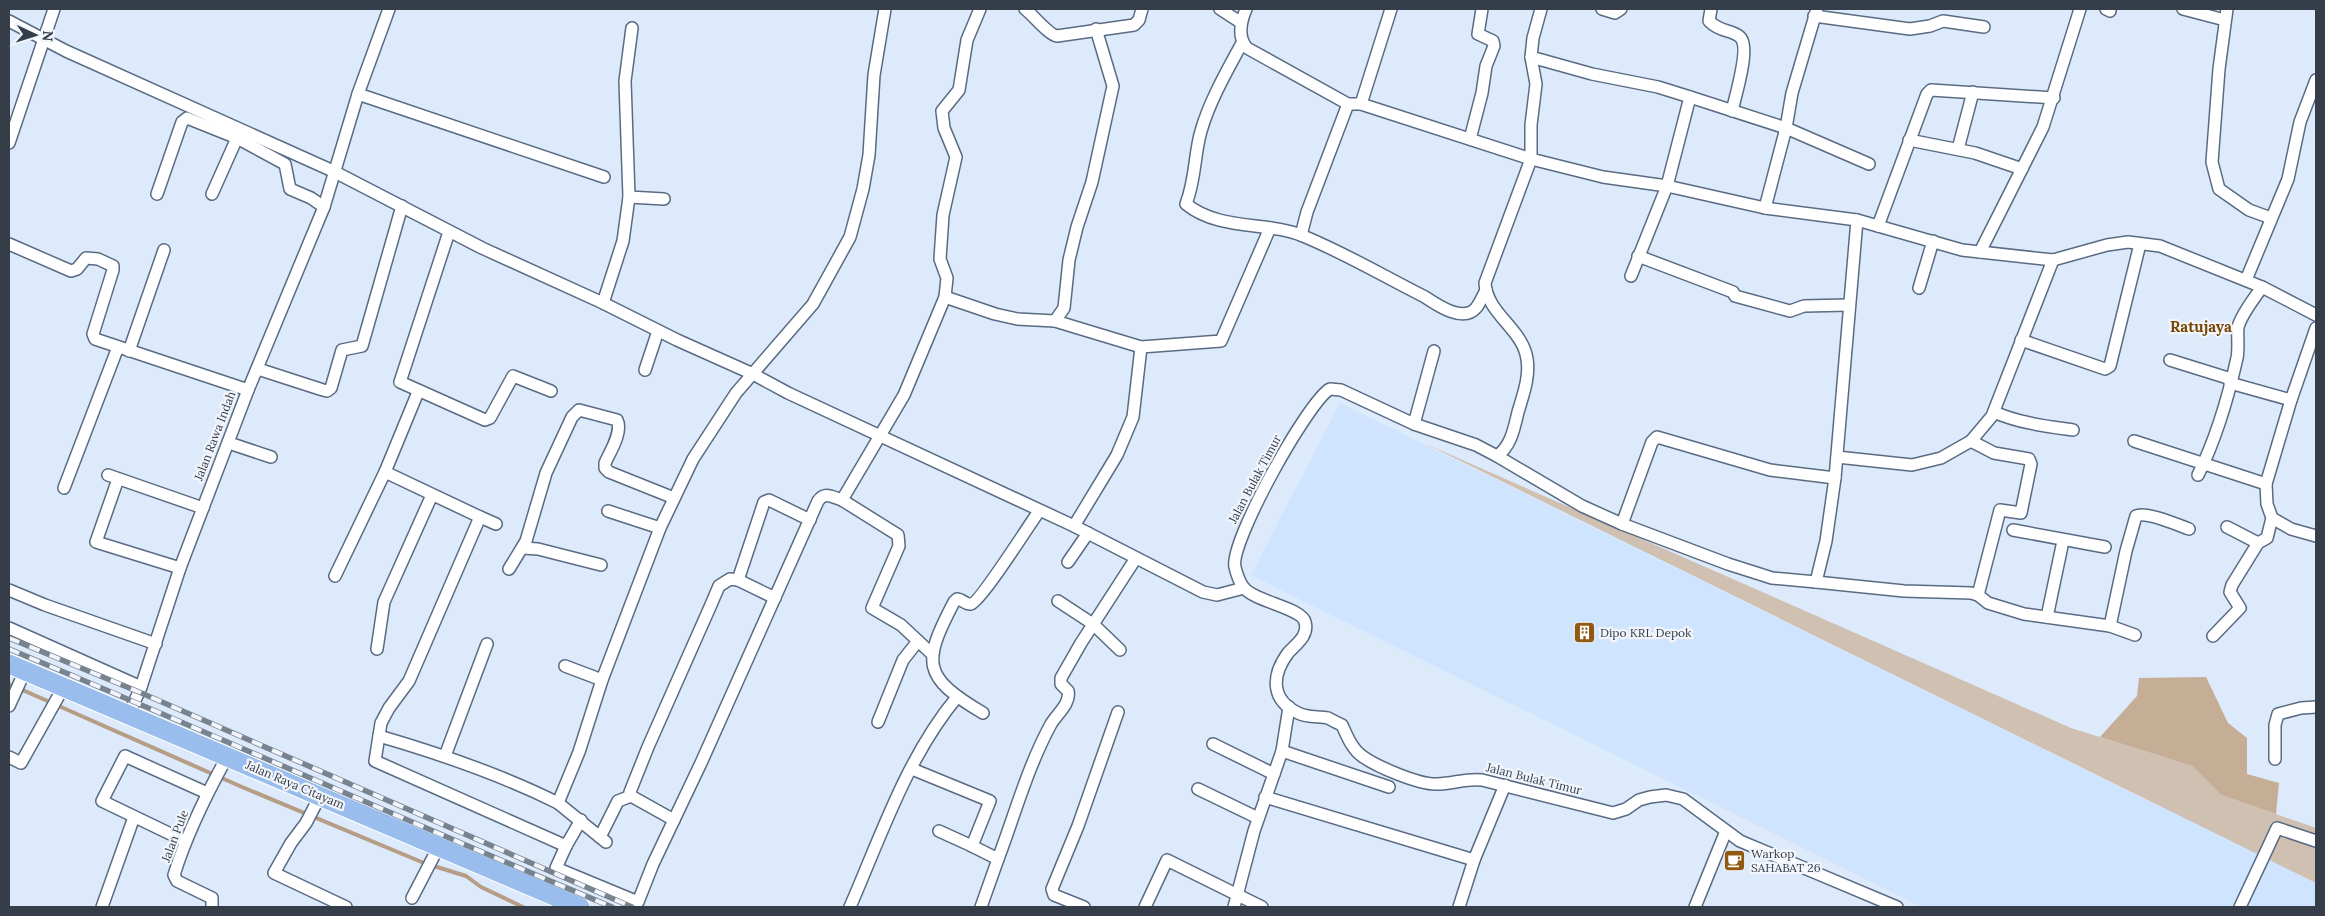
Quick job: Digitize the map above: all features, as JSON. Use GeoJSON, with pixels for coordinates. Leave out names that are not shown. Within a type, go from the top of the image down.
{"type":"FeatureCollection","features":[{"type":"Feature","properties":{"kind":"main road","name":"Jalan Raya Citayam"},"geometry":{"type":"LineString","coordinates":[[18,672],[60,693],[129,714],[223,764],[318,801],[436,852],[580,907]]}},
{"type":"Feature","properties":{"kind":"street"},"geometry":{"type":"LineString","coordinates":[[9,142],[54,9]]}},
{"type":"Feature","properties":{"kind":"street","name":"Jalan Rawa Indah"},"geometry":{"type":"LineString","coordinates":[[129,714],[141,687],[202,508],[229,443],[248,390],[324,206],[333,171],[358,94],[389,9]]}},
{"type":"Feature","properties":{"kind":"street"},"geometry":{"type":"LineString","coordinates":[[558,803],[588,729],[602,680],[660,528],[693,459],[721,414],[813,304],[850,237],[863,189],[869,156],[874,75],[885,9]]}},
{"type":"Feature","properties":{"kind":"street"},"geometry":{"type":"LineString","coordinates":[[842,500],[907,388],[945,297],[946,278],[940,263],[943,215],[956,157],[944,128],[942,111],[958,90],[967,40],[980,9]]}},
{"type":"Feature","properties":{"kind":"street"},"geometry":{"type":"LineString","coordinates":[[1025,9],[1038,19],[1054,36],[1134,25],[1139,20],[1142,9]]}},
{"type":"Feature","properties":{"kind":"street"},"geometry":{"type":"LineString","coordinates":[[1220,9],[1240,22]]}},
{"type":"Feature","properties":{"kind":"street"},"geometry":{"type":"LineString","coordinates":[[1246,9],[1240,22],[1242,43],[1221,81],[1201,132],[1196,172],[1186,204],[1209,216],[1244,226],[1270,228],[1301,235],[1425,297],[1442,309],[1466,313],[1475,309],[1486,290],[1488,273],[1531,159],[1531,125],[1536,84],[1531,57],[1533,38],[1541,9]]}},
{"type":"Feature","properties":{"kind":"street"},"geometry":{"type":"LineString","coordinates":[[1361,104],[1392,9]]}},
{"type":"Feature","properties":{"kind":"street"},"geometry":{"type":"LineString","coordinates":[[1470,139],[1482,93],[1486,66],[1494,46],[1493,41],[1478,34],[1482,9]]}},
{"type":"Feature","properties":{"kind":"street"},"geometry":{"type":"LineString","coordinates":[[1602,9],[1616,13],[1621,9]]}},
{"type":"Feature","properties":{"kind":"street"},"geometry":{"type":"LineString","coordinates":[[1707,9],[1710,21],[1717,29],[1740,37],[1744,43],[1745,54],[1732,111]]}},
{"type":"Feature","properties":{"kind":"street"},"geometry":{"type":"LineString","coordinates":[[1980,252],[2043,127],[2054,98],[2060,71],[2080,9]]}},
{"type":"Feature","properties":{"kind":"street"},"geometry":{"type":"LineString","coordinates":[[2183,9],[2226,14],[2218,69],[2212,162],[2219,190],[2248,210],[2271,218]]}},
{"type":"Feature","properties":{"kind":"street"},"geometry":{"type":"LineString","coordinates":[[1765,208],[1786,128],[1792,93],[1816,12],[1910,29],[1943,22],[1984,27]]}},
{"type":"Feature","properties":{"kind":"street"},"geometry":{"type":"LineString","coordinates":[[9,22],[83,58],[333,171],[450,232],[1074,526],[1203,592],[1218,595],[1244,588],[1268,602],[1300,613],[1306,621],[1305,633],[1300,642],[1288,653],[1276,681],[1276,690],[1280,700],[1289,707],[1282,751],[1258,818],[1236,902]]}},
{"type":"Feature","properties":{"kind":"street"},"geometry":{"type":"LineString","coordinates":[[603,303],[623,241],[629,197],[625,81],[632,28]]}},
{"type":"Feature","properties":{"kind":"street"},"geometry":{"type":"LineString","coordinates":[[1055,322],[1064,308],[1069,260],[1077,226],[1092,182],[1113,86],[1096,29]]}},
{"type":"Feature","properties":{"kind":"street"},"geometry":{"type":"LineString","coordinates":[[1242,43],[1255,53],[1348,104],[1361,104],[1531,159],[1602,177],[1667,186],[1765,208],[1857,220],[1933,240],[1962,250],[2053,260],[2107,245],[2128,242],[2160,246],[2262,287],[2316,315]]}},
{"type":"Feature","properties":{"kind":"street"},"geometry":{"type":"LineString","coordinates":[[1531,57],[1690,96],[1786,128],[1869,164]]}},
{"type":"Feature","properties":{"kind":"street"},"geometry":{"type":"LineString","coordinates":[[2246,280],[2288,179],[2300,122],[2316,80]]}},
{"type":"Feature","properties":{"kind":"street"},"geometry":{"type":"LineString","coordinates":[[1878,226],[1909,140],[1927,94],[1931,90],[2054,98]]}},
{"type":"Feature","properties":{"kind":"street"},"geometry":{"type":"LineString","coordinates":[[1958,150],[1973,92]]}},
{"type":"Feature","properties":{"kind":"street"},"geometry":{"type":"LineString","coordinates":[[358,94],[604,177]]}},
{"type":"Feature","properties":{"kind":"street"},"geometry":{"type":"LineString","coordinates":[[1630,276],[1667,186],[1690,96]]}},
{"type":"Feature","properties":{"kind":"street"},"geometry":{"type":"LineString","coordinates":[[1301,235],[1307,212],[1348,104]]}},
{"type":"Feature","properties":{"kind":"street"},"geometry":{"type":"LineString","coordinates":[[157,194],[182,122],[187,118],[237,138],[286,164],[290,189],[312,198],[324,206]]}},
{"type":"Feature","properties":{"kind":"street"},"geometry":{"type":"LineString","coordinates":[[212,194],[237,138]]}},
{"type":"Feature","properties":{"kind":"street"},"geometry":{"type":"LineString","coordinates":[[1909,140],[1975,152],[2022,169]]}},
{"type":"Feature","properties":{"kind":"street"},"geometry":{"type":"LineString","coordinates":[[629,197],[664,199]]}},
{"type":"Feature","properties":{"kind":"street"},"geometry":{"type":"LineString","coordinates":[[258,369],[323,390],[327,391],[331,388],[342,350],[360,348],[362,346],[402,206]]}},
{"type":"Feature","properties":{"kind":"street"},"geometry":{"type":"LineString","coordinates":[[1816,582],[1826,540],[1835,478],[1857,220]]}},
{"type":"Feature","properties":{"kind":"street"},"geometry":{"type":"LineString","coordinates":[[945,297],[995,314],[1018,319],[1055,322],[1141,347],[1221,341],[1270,228]]}},
{"type":"Feature","properties":{"kind":"street"},"geometry":{"type":"LineString","coordinates":[[450,232],[400,382],[418,392],[488,420],[513,376],[551,391]]}},
{"type":"Feature","properties":{"kind":"street"},"geometry":{"type":"LineString","coordinates":[[1919,288],[1933,240]]}},
{"type":"Feature","properties":{"kind":"street"},"geometry":{"type":"LineString","coordinates":[[9,244],[71,271],[77,269],[86,258],[98,259],[112,266],[113,270],[93,334],[95,339],[248,390]]}},
{"type":"Feature","properties":{"kind":"street"},"geometry":{"type":"LineString","coordinates":[[2021,340],[2105,369],[2110,366],[2140,244]]}},
{"type":"Feature","properties":{"kind":"street"},"geometry":{"type":"LineString","coordinates":[[64,488],[164,250]]}},
{"type":"Feature","properties":{"kind":"street"},"geometry":{"type":"LineString","coordinates":[[1638,256],[1733,292],[1735,296],[1790,311],[1804,306],[1849,306]]}},
{"type":"Feature","properties":{"kind":"street"},"geometry":{"type":"LineString","coordinates":[[1837,457],[1912,465],[1941,458],[1971,441],[1994,412],[2053,260]]}},
{"type":"Feature","properties":{"kind":"street"},"geometry":{"type":"LineString","coordinates":[[2198,476],[2219,422],[2237,357],[2238,328],[2262,287]]}},
{"type":"Feature","properties":{"kind":"street"},"geometry":{"type":"LineString","coordinates":[[1486,290],[1489,300],[1519,338],[1527,359],[1527,377],[1511,438],[1504,451],[1497,456]]}},
{"type":"Feature","properties":{"kind":"street"},"geometry":{"type":"LineString","coordinates":[[2227,527],[2258,543],[2263,542],[2267,538],[2272,518],[2267,504],[2266,484],[2291,400],[2316,328]]}},
{"type":"Feature","properties":{"kind":"street"},"geometry":{"type":"LineString","coordinates":[[645,370],[658,331]]}},
{"type":"Feature","properties":{"kind":"street"},"geometry":{"type":"LineString","coordinates":[[1074,526],[1117,455],[1133,417],[1141,347]]}},
{"type":"Feature","properties":{"kind":"street"},"geometry":{"type":"LineString","coordinates":[[1414,424],[1434,351]]}},
{"type":"Feature","properties":{"kind":"street"},"geometry":{"type":"LineString","coordinates":[[2170,360],[2291,400]]}},
{"type":"Feature","properties":{"kind":"street","name":"Jalan Bulak Timur"},"geometry":{"type":"LineString","coordinates":[[1244,588],[1234,566],[1241,536],[1298,429],[1326,391],[1335,388],[1414,424],[1476,445],[1582,506],[1622,524],[1728,564],[1772,578],[1904,591],[1978,595]]}},
{"type":"Feature","properties":{"kind":"street"},"geometry":{"type":"LineString","coordinates":[[334,576],[385,472],[418,392]]}},
{"type":"Feature","properties":{"kind":"street"},"geometry":{"type":"LineString","coordinates":[[509,569],[523,548],[546,474],[572,417],[579,410],[617,420],[619,423],[619,430],[605,463],[605,468],[609,472],[674,498]]}},
{"type":"Feature","properties":{"kind":"street"},"geometry":{"type":"LineString","coordinates":[[1994,412],[2010,419],[2034,425],[2073,430]]}},
{"type":"Feature","properties":{"kind":"street"},"geometry":{"type":"LineString","coordinates":[[1622,524],[1652,442],[1657,437],[1770,470],[1835,478]]}},
{"type":"Feature","properties":{"kind":"street"},"geometry":{"type":"LineString","coordinates":[[1971,441],[1994,453],[2029,459],[2031,464],[2021,513],[2000,510],[1978,595],[1988,603],[2024,614],[2110,626],[2135,635]]}},
{"type":"Feature","properties":{"kind":"street"},"geometry":{"type":"LineString","coordinates":[[2134,441],[2266,484]]}},
{"type":"Feature","properties":{"kind":"street"},"geometry":{"type":"LineString","coordinates":[[229,443],[271,458]]}},
{"type":"Feature","properties":{"kind":"street"},"geometry":{"type":"LineString","coordinates":[[385,472],[496,524]]}},
{"type":"Feature","properties":{"kind":"street"},"geometry":{"type":"LineString","coordinates":[[180,568],[96,542],[113,477],[202,508]]}},
{"type":"Feature","properties":{"kind":"street"},"geometry":{"type":"LineString","coordinates":[[580,820],[556,868],[638,902],[810,520],[822,496],[826,494],[842,500],[898,535],[898,546],[872,608],[901,625],[932,654]]}},
{"type":"Feature","properties":{"kind":"street"},"geometry":{"type":"LineString","coordinates":[[377,649],[384,602],[432,495]]}},
{"type":"Feature","properties":{"kind":"street"},"geometry":{"type":"LineString","coordinates":[[738,580],[764,502],[769,500],[810,520]]}},
{"type":"Feature","properties":{"kind":"street"},"geometry":{"type":"LineString","coordinates":[[608,511],[660,528]]}},
{"type":"Feature","properties":{"kind":"street"},"geometry":{"type":"LineString","coordinates":[[983,713],[957,697],[935,675],[932,654],[934,644],[954,602],[957,599],[962,599],[967,604],[974,602],[989,584],[1039,511]]}},
{"type":"Feature","properties":{"kind":"street"},"geometry":{"type":"LineString","coordinates":[[2110,626],[2136,516],[2142,515],[2161,519],[2189,530]]}},
{"type":"Feature","properties":{"kind":"street"},"geometry":{"type":"LineString","coordinates":[[480,517],[409,681],[389,708],[382,722],[375,761],[566,846]]}},
{"type":"Feature","properties":{"kind":"street"},"geometry":{"type":"LineString","coordinates":[[2272,518],[2291,529],[2316,536]]}},
{"type":"Feature","properties":{"kind":"street"},"geometry":{"type":"LineString","coordinates":[[2013,530],[2063,541],[2106,547]]}},
{"type":"Feature","properties":{"kind":"street"},"geometry":{"type":"LineString","coordinates":[[1068,562],[1088,533]]}},
{"type":"Feature","properties":{"kind":"street"},"geometry":{"type":"LineString","coordinates":[[2047,617],[2063,541]]}},
{"type":"Feature","properties":{"kind":"street"},"geometry":{"type":"LineString","coordinates":[[2213,636],[2240,608],[2230,592],[2258,543]]}},
{"type":"Feature","properties":{"kind":"street"},"geometry":{"type":"LineString","coordinates":[[523,548],[538,549],[601,565]]}},
{"type":"Feature","properties":{"kind":"street"},"geometry":{"type":"LineString","coordinates":[[981,907],[1033,766],[1052,724],[1069,698],[1068,691],[1062,684],[1061,678],[1136,558]]}},
{"type":"Feature","properties":{"kind":"street"},"geometry":{"type":"LineString","coordinates":[[631,796],[631,789],[648,747],[719,586],[726,580],[738,580],[775,598]]}},
{"type":"Feature","properties":{"kind":"street"},"geometry":{"type":"LineString","coordinates":[[9,590],[45,605],[156,644]]}},
{"type":"Feature","properties":{"kind":"street"},"geometry":{"type":"LineString","coordinates":[[1058,601],[1093,624],[1120,650]]}},
{"type":"Feature","properties":{"kind":"street"},"geometry":{"type":"LineString","coordinates":[[9,628],[141,687]]}},
{"type":"Feature","properties":{"kind":"street"},"geometry":{"type":"LineString","coordinates":[[878,722],[903,660],[918,640]]}},
{"type":"Feature","properties":{"kind":"street"},"geometry":{"type":"LineString","coordinates":[[445,756],[487,644]]}},
{"type":"Feature","properties":{"kind":"street"},"geometry":{"type":"LineString","coordinates":[[565,666],[602,680]]}},
{"type":"Feature","properties":{"kind":"street"},"geometry":{"type":"LineString","coordinates":[[11,703],[18,672]]}},
{"type":"Feature","properties":{"kind":"street"},"geometry":{"type":"LineString","coordinates":[[9,757],[21,763],[60,693]]}},
{"type":"Feature","properties":{"kind":"street"},"geometry":{"type":"LineString","coordinates":[[850,907],[912,769],[938,719],[957,697]]}},
{"type":"Feature","properties":{"kind":"street","name":"Jalan Bulak Timur"},"geometry":{"type":"LineString","coordinates":[[1289,707],[1298,713],[1312,717],[1327,718],[1342,725],[1351,745],[1362,756],[1382,767],[1435,785],[1455,783],[1469,778],[1505,785],[1613,813],[1626,809],[1639,800],[1666,796],[1683,800],[1740,841],[1897,907]]}},
{"type":"Feature","properties":{"kind":"street"},"geometry":{"type":"LineString","coordinates":[[2275,759],[2278,714],[2301,708],[2316,707]]}},
{"type":"Feature","properties":{"kind":"street"},"geometry":{"type":"LineString","coordinates":[[1084,907],[1054,895],[1052,889],[1078,826],[1118,712]]}},
{"type":"Feature","properties":{"kind":"street"},"geometry":{"type":"LineString","coordinates":[[379,736],[445,756],[500,776],[558,803],[603,840],[618,800],[631,796],[674,820]]}},
{"type":"Feature","properties":{"kind":"street"},"geometry":{"type":"LineString","coordinates":[[1213,744],[1274,774]]}},
{"type":"Feature","properties":{"kind":"street"},"geometry":{"type":"LineString","coordinates":[[1282,751],[1389,788]]}},
{"type":"Feature","properties":{"kind":"street"},"geometry":{"type":"LineString","coordinates":[[185,841],[102,801],[125,756],[210,789]]}},
{"type":"Feature","properties":{"kind":"street","name":"Jalan Pule"},"geometry":{"type":"LineString","coordinates":[[212,907],[212,898],[174,878],[185,841],[223,764]]}},
{"type":"Feature","properties":{"kind":"street"},"geometry":{"type":"LineString","coordinates":[[912,769],[990,800],[972,846]]}},
{"type":"Feature","properties":{"kind":"street"},"geometry":{"type":"LineString","coordinates":[[1459,907],[1474,860],[1505,785]]}},
{"type":"Feature","properties":{"kind":"street"},"geometry":{"type":"LineString","coordinates":[[1198,789],[1258,818]]}},
{"type":"Feature","properties":{"kind":"street"},"geometry":{"type":"LineString","coordinates":[[1265,797],[1474,860]]}},
{"type":"Feature","properties":{"kind":"street"},"geometry":{"type":"LineString","coordinates":[[318,801],[306,823],[286,850],[274,873],[346,907]]}},
{"type":"Feature","properties":{"kind":"street"},"geometry":{"type":"LineString","coordinates":[[102,907],[134,817]]}},
{"type":"Feature","properties":{"kind":"street"},"geometry":{"type":"LineString","coordinates":[[2240,907],[2277,828],[2316,841]]}},
{"type":"Feature","properties":{"kind":"street"},"geometry":{"type":"LineString","coordinates":[[939,831],[998,859]]}},
{"type":"Feature","properties":{"kind":"street"},"geometry":{"type":"LineString","coordinates":[[1695,907],[1726,831]]}},
{"type":"Feature","properties":{"kind":"street"},"geometry":{"type":"LineString","coordinates":[[412,898],[436,852]]}},
{"type":"Feature","properties":{"kind":"street"},"geometry":{"type":"LineString","coordinates":[[1145,907],[1167,860],[1236,902],[1262,907]]}},
{"type":"Feature","properties":{"kind":"shaded area"},"geometry":{"type":"Polygon","coordinates":[[[1340,403],[2316,883],[2316,907],[1922,907],[1251,575],[1340,403]]]}},
{"type":"Feature","properties":{"kind":"shaded area"},"geometry":{"type":"Polygon","coordinates":[[[1426,444],[2071,728],[2192,766],[2221,795],[2316,828],[2316,883],[1426,444]]]}},
{"type":"Feature","properties":{"kind":"shaded area"},"geometry":{"type":"Polygon","coordinates":[[[2206,677],[2228,723],[2247,738],[2247,774],[2279,783],[2276,814],[2221,795],[2192,766],[2100,737],[2137,696],[2139,678],[2206,677]]]}},
{"type":"Feature","properties":{"kind":"waterway"},"geometry":{"type":"LineString","coordinates":[[9,684],[242,787],[424,863],[466,876],[481,887],[523,907]]}},
{"type":"Feature","properties":{"kind":"railway"},"geometry":{"type":"LineString","coordinates":[[9,638],[139,692],[632,907]]}},
{"type":"Feature","properties":{"kind":"railway"},"geometry":{"type":"LineString","coordinates":[[9,649],[612,907]]}},
{"type":"Feature","properties":{"kind":"place","name":"Dipo KRL Depok"},"geometry":{"type":"Point","coordinates":[1584,633]}},
{"type":"Feature","properties":{"kind":"place","name":"Warkop SAHABAT 26"},"geometry":{"type":"Point","coordinates":[1735,861]}},
{"type":"Feature","properties":{"kind":"district","name":"Ratujaya"},"geometry":{"type":"Point","coordinates":[2201,327]}}]}
